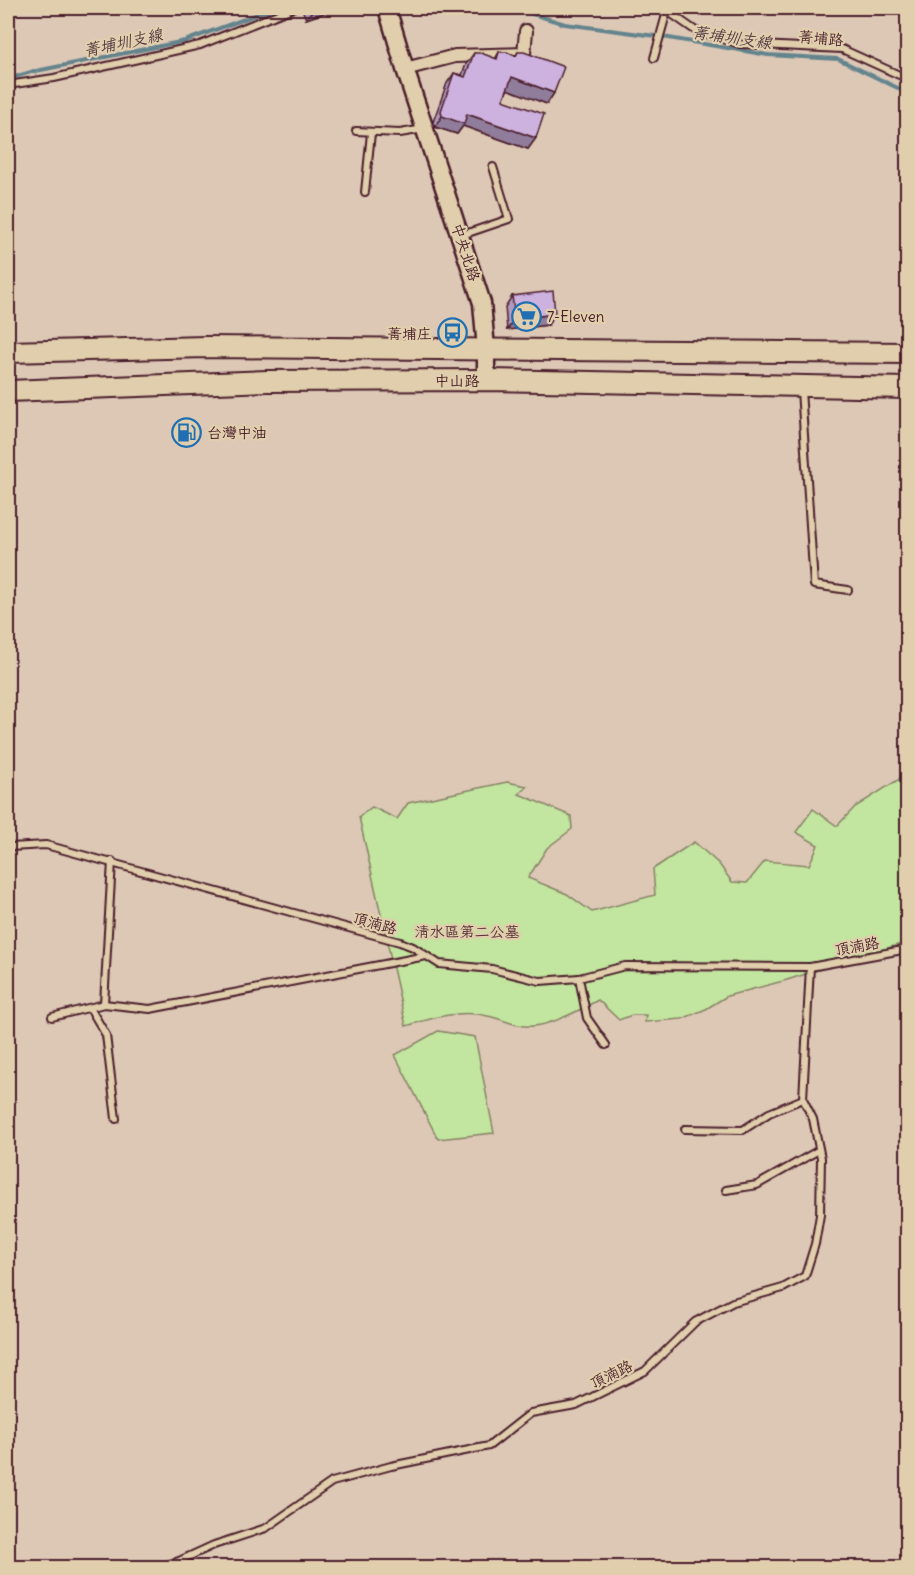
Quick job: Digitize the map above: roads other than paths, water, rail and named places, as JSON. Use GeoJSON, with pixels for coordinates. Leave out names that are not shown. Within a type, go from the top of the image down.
{"type":"FeatureCollection","features":[{"type":"Feature","properties":{"kind":"main road","name":"中山路"},"geometry":{"type":"LineString","coordinates":[[8,352],[206,347],[908,353]]}},
{"type":"Feature","properties":{"kind":"main road","name":"中山路"},"geometry":{"type":"LineString","coordinates":[[8,391],[267,381],[486,380],[908,388]]}},
{"type":"Feature","properties":{"kind":"street","name":"中央北路"},"geometry":{"type":"LineString","coordinates":[[387,8],[482,303],[486,380]]}},
{"type":"Feature","properties":{"kind":"street"},"geometry":{"type":"LineString","coordinates":[[405,69],[455,56],[524,54],[525,31]]}},
{"type":"Feature","properties":{"kind":"lane"},"geometry":{"type":"LineString","coordinates":[[8,85],[66,75],[200,45],[293,8]]}},
{"type":"Feature","properties":{"kind":"lane"},"geometry":{"type":"LineString","coordinates":[[654,58],[665,9]]}},
{"type":"Feature","properties":{"kind":"lane","name":"菁埔路"},"geometry":{"type":"LineString","coordinates":[[665,9],[696,31],[740,44],[842,50],[908,80]]}},
{"type":"Feature","properties":{"kind":"lane"},"geometry":{"type":"LineString","coordinates":[[356,131],[400,133],[425,128]]}},
{"type":"Feature","properties":{"kind":"lane"},"geometry":{"type":"LineString","coordinates":[[365,192],[371,133]]}},
{"type":"Feature","properties":{"kind":"lane"},"geometry":{"type":"LineString","coordinates":[[461,236],[509,219],[493,167]]}},
{"type":"Feature","properties":{"kind":"lane"},"geometry":{"type":"LineString","coordinates":[[801,386],[814,585],[848,590]]}},
{"type":"Feature","properties":{"kind":"lane","name":"頂湳路"},"geometry":{"type":"LineString","coordinates":[[8,845],[10,847],[46,844],[400,942],[413,947],[439,964],[492,969],[540,981],[579,978],[625,966],[810,967],[908,949]]}},
{"type":"Feature","properties":{"kind":"lane"},"geometry":{"type":"LineString","coordinates":[[104,1004],[112,861]]}},
{"type":"Feature","properties":{"kind":"lane"},"geometry":{"type":"LineString","coordinates":[[52,1017],[104,1004],[150,1009],[426,956]]}},
{"type":"Feature","properties":{"kind":"lane","name":"頂湳路"},"geometry":{"type":"LineString","coordinates":[[158,1568],[214,1545],[266,1528],[332,1482],[401,1464],[489,1446],[531,1413],[576,1405],[645,1371],[695,1322],[733,1302],[783,1288],[805,1276],[815,1244],[820,1215],[821,1158],[813,1119],[803,1099],[810,967]]}},
{"type":"Feature","properties":{"kind":"lane"},"geometry":{"type":"LineString","coordinates":[[579,978],[587,1018],[606,1045]]}},
{"type":"Feature","properties":{"kind":"lane"},"geometry":{"type":"LineString","coordinates":[[90,1008],[106,1035],[116,1119]]}},
{"type":"Feature","properties":{"kind":"lane"},"geometry":{"type":"LineString","coordinates":[[685,1130],[743,1130],[769,1113],[803,1099]]}},
{"type":"Feature","properties":{"kind":"lane"},"geometry":{"type":"LineString","coordinates":[[726,1190],[757,1185],[819,1150]]}},
{"type":"Feature","properties":{"kind":"waterway","name":"菁埔圳支線"},"geometry":{"type":"LineString","coordinates":[[8,79],[31,72],[185,41],[274,8]]}},
{"type":"Feature","properties":{"kind":"waterway","name":"菁埔圳支線"},"geometry":{"type":"LineString","coordinates":[[513,8],[565,24],[663,37],[768,55],[838,59],[908,93]]}},
{"type":"Feature","properties":{"kind":"place","name":"7-Eleven"},"geometry":{"type":"Point","coordinates":[526,316]}},
{"type":"Feature","properties":{"kind":"place","name":"菁埔庄"},"geometry":{"type":"Point","coordinates":[453,333]}},
{"type":"Feature","properties":{"kind":"place","name":"台灣中油"},"geometry":{"type":"Point","coordinates":[186,432]}},
{"type":"Feature","properties":{"kind":"park label","name":"清水區第二公墓"},"geometry":{"type":"Point","coordinates":[467,931]}}]}
